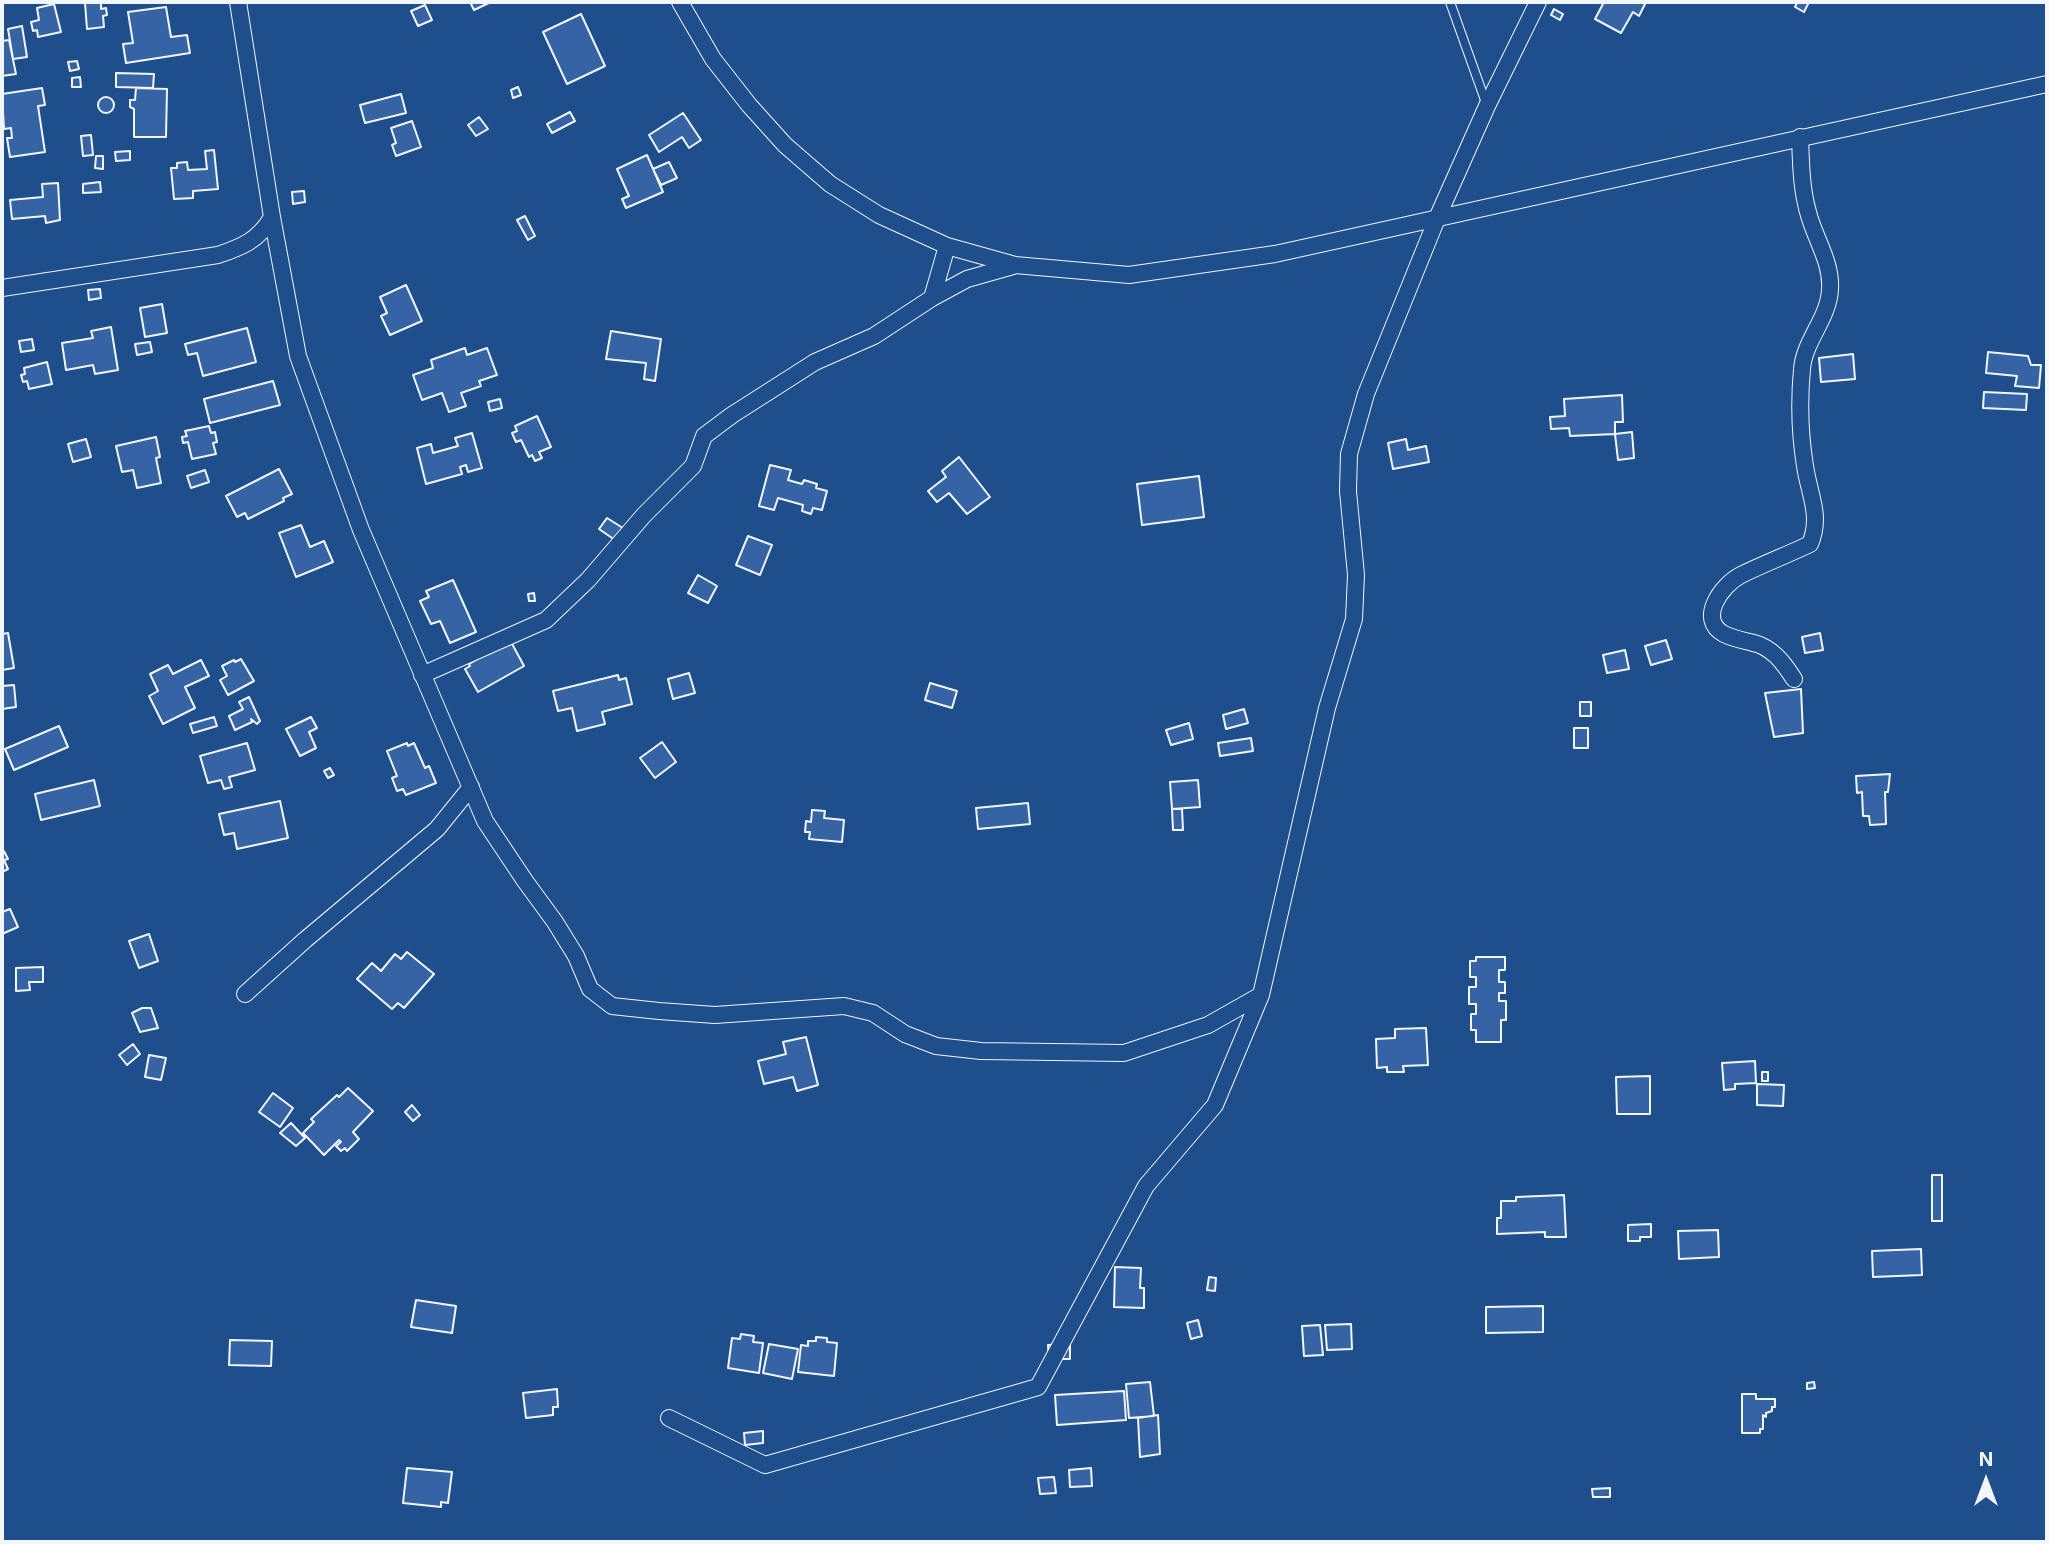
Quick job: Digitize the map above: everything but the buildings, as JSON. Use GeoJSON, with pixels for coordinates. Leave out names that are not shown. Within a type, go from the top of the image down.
{"type":"FeatureCollection","features":[{"type":"Feature","properties":{"kind":"street"},"geometry":{"type":"LineString","coordinates":[[238,2],[272,217],[298,356],[361,530],[485,821],[555,922],[576,956],[590,989],[612,1006],[715,1015],[844,1006],[873,1013],[905,1034],[936,1046],[981,1051],[1124,1053],[1208,1025],[1261,995]]}},
{"type":"Feature","properties":{"kind":"street"},"geometry":{"type":"LineString","coordinates":[[680,2],[713,59],[749,106],[785,145],[830,184],[879,215],[947,246],[1016,265],[1129,275],[1275,254],[2047,84]]}},
{"type":"Feature","properties":{"kind":"street"},"geometry":{"type":"LineString","coordinates":[[669,1418],[765,1465],[1038,1387],[1146,1186],[1215,1105],[1261,995],[1327,708],[1354,620],[1356,575],[1348,491],[1349,454],[1366,394],[1438,216],[1487,106],[1538,2]]}},
{"type":"Feature","properties":{"kind":"street"},"geometry":{"type":"LineString","coordinates":[[1794,679],[1774,652],[1721,632],[1712,624],[1710,613],[1716,601],[1738,576],[1810,544],[1815,531],[1813,495],[1805,469],[1801,438],[1802,367],[1807,349],[1826,310],[1830,289],[1824,254],[1808,212],[1801,176],[1800,137]]}},
{"type":"Feature","properties":{"kind":"street"},"geometry":{"type":"LineString","coordinates":[[2,288],[218,255],[247,244],[264,231],[272,217]]}},
{"type":"Feature","properties":{"kind":"street"},"geometry":{"type":"LineString","coordinates":[[932,298],[947,246]]}},
{"type":"Feature","properties":{"kind":"street"},"geometry":{"type":"LineString","coordinates":[[422,675],[546,620],[588,580],[644,515],[693,466],[704,436],[732,415],[815,362],[874,336],[967,279],[1016,265]]}},
{"type":"Feature","properties":{"kind":"street"},"geometry":{"type":"LineString","coordinates":[[245,994],[437,829],[471,787]]}},
{"type":"Feature","properties":{"kind":"lane"},"geometry":{"type":"LineString","coordinates":[[1450,2],[1487,106]]}}]}
